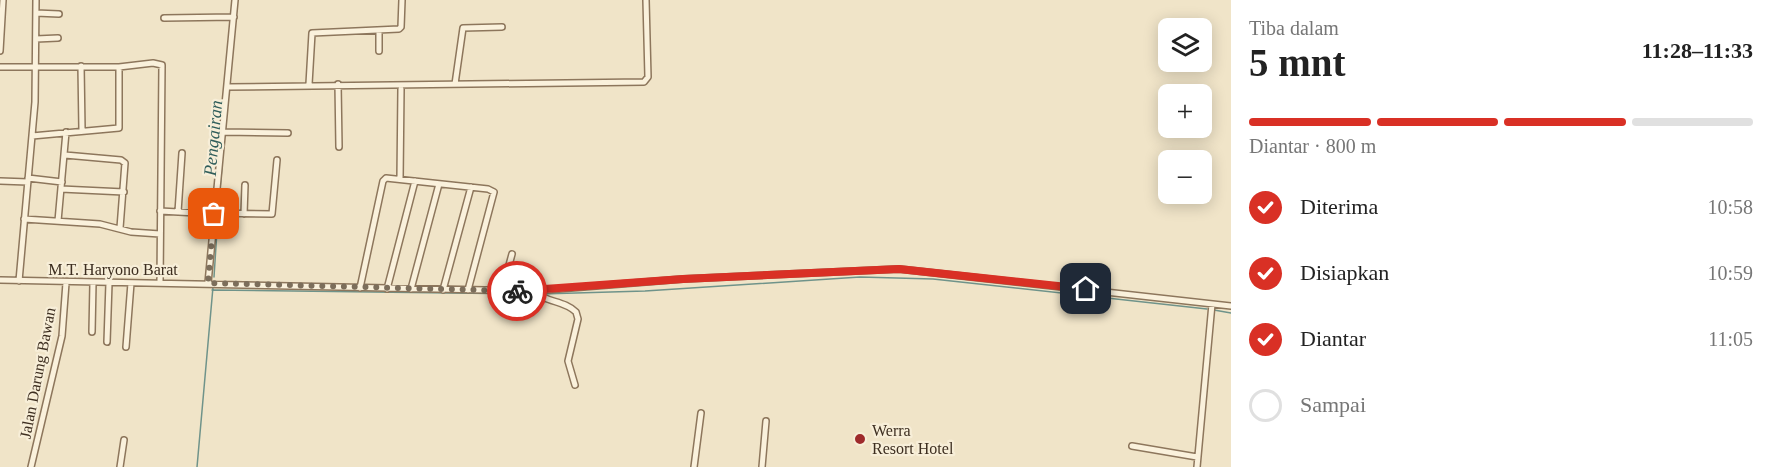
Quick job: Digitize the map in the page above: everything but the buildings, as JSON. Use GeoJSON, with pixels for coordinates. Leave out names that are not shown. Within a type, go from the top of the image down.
{"type":"FeatureCollection","features":[{"type":"Feature","properties":{"kind":"street"},"geometry":{"type":"LineString","coordinates":[[0,51],[3,0]]}},
{"type":"Feature","properties":{"kind":"street"},"geometry":{"type":"LineString","coordinates":[[19,281],[32,136],[36,67],[36,0]]}},
{"type":"Feature","properties":{"kind":"street"},"geometry":{"type":"LineString","coordinates":[[208,283],[235,0]]}},
{"type":"Feature","properties":{"kind":"street"},"geometry":{"type":"LineString","coordinates":[[309,84],[312,33],[401,27],[402,0]]}},
{"type":"Feature","properties":{"kind":"street"},"geometry":{"type":"LineString","coordinates":[[227,87],[309,84],[646,81],[646,0]]}},
{"type":"Feature","properties":{"kind":"street"},"geometry":{"type":"LineString","coordinates":[[36,13],[58,14]]}},
{"type":"Feature","properties":{"kind":"street"},"geometry":{"type":"LineString","coordinates":[[164,18],[234,17]]}},
{"type":"Feature","properties":{"kind":"street"},"geometry":{"type":"LineString","coordinates":[[455,84],[463,28],[502,27]]}},
{"type":"Feature","properties":{"kind":"street"},"geometry":{"type":"LineString","coordinates":[[379,30],[379,51]]}},
{"type":"Feature","properties":{"kind":"street"},"geometry":{"type":"LineString","coordinates":[[36,39],[58,38]]}},
{"type":"Feature","properties":{"kind":"street"},"geometry":{"type":"LineString","coordinates":[[0,67],[119,67],[153,63],[162,65],[160,283]]}},
{"type":"Feature","properties":{"kind":"street"},"geometry":{"type":"LineString","coordinates":[[81,66],[82,130]]}},
{"type":"Feature","properties":{"kind":"street"},"geometry":{"type":"LineString","coordinates":[[32,136],[120,126],[119,67]]}},
{"type":"Feature","properties":{"kind":"street"},"geometry":{"type":"LineString","coordinates":[[338,84],[339,147]]}},
{"type":"Feature","properties":{"kind":"street"},"geometry":{"type":"LineString","coordinates":[[400,179],[401,89]]}},
{"type":"Feature","properties":{"kind":"street"},"geometry":{"type":"LineString","coordinates":[[57,221],[66,132]]}},
{"type":"Feature","properties":{"kind":"street"},"geometry":{"type":"LineString","coordinates":[[223,132],[288,133]]}},
{"type":"Feature","properties":{"kind":"street"},"geometry":{"type":"LineString","coordinates":[[178,212],[182,153]]}},
{"type":"Feature","properties":{"kind":"street"},"geometry":{"type":"LineString","coordinates":[[65,155],[123,161],[124,192],[120,228]]}},
{"type":"Feature","properties":{"kind":"street"},"geometry":{"type":"LineString","coordinates":[[160,211],[273,214],[277,160]]}},
{"type":"Feature","properties":{"kind":"street"},"geometry":{"type":"LineString","coordinates":[[360,288],[383,181],[386,178],[491,189],[494,195],[468,290]]}},
{"type":"Feature","properties":{"kind":"street"},"geometry":{"type":"LineString","coordinates":[[0,181],[62,182]]}},
{"type":"Feature","properties":{"kind":"street"},"geometry":{"type":"LineString","coordinates":[[387,289],[415,181]]}},
{"type":"Feature","properties":{"kind":"street"},"geometry":{"type":"LineString","coordinates":[[244,214],[245,184]]}},
{"type":"Feature","properties":{"kind":"street"},"geometry":{"type":"LineString","coordinates":[[411,289],[439,184]]}},
{"type":"Feature","properties":{"kind":"street"},"geometry":{"type":"LineString","coordinates":[[443,290],[471,187]]}},
{"type":"Feature","properties":{"kind":"street"},"geometry":{"type":"LineString","coordinates":[[61,189],[124,192]]}},
{"type":"Feature","properties":{"kind":"street"},"geometry":{"type":"LineString","coordinates":[[24,219],[100,224],[160,234]]}},
{"type":"Feature","properties":{"kind":"street"},"geometry":{"type":"LineString","coordinates":[[502,291],[512,254]]}},
{"type":"Feature","properties":{"kind":"street","name":"M.T. Haryono Barat"},"geometry":{"type":"LineString","coordinates":[[0,280],[534,291],[683,279],[899,269],[1231,306]]}},
{"type":"Feature","properties":{"kind":"street","name":"Jalan Darung Bawan"},"geometry":{"type":"LineString","coordinates":[[32,467],[62,336],[66,283]]}},
{"type":"Feature","properties":{"kind":"street"},"geometry":{"type":"LineString","coordinates":[[92,332],[93,283]]}},
{"type":"Feature","properties":{"kind":"street"},"geometry":{"type":"LineString","coordinates":[[107,342],[109,283]]}},
{"type":"Feature","properties":{"kind":"street"},"geometry":{"type":"LineString","coordinates":[[126,347],[130,283]]}},
{"type":"Feature","properties":{"kind":"street"},"geometry":{"type":"LineString","coordinates":[[534,291],[542,298],[556,301],[576,312],[578,319],[568,361],[575,385]]}},
{"type":"Feature","properties":{"kind":"street"},"geometry":{"type":"LineString","coordinates":[[1197,467],[1212,304]]}},
{"type":"Feature","properties":{"kind":"street"},"geometry":{"type":"LineString","coordinates":[[694,467],[701,413]]}},
{"type":"Feature","properties":{"kind":"street"},"geometry":{"type":"LineString","coordinates":[[762,467],[766,421]]}},
{"type":"Feature","properties":{"kind":"street"},"geometry":{"type":"LineString","coordinates":[[120,467],[124,440]]}},
{"type":"Feature","properties":{"kind":"street"},"geometry":{"type":"LineString","coordinates":[[1132,446],[1197,457]]}},
{"type":"Feature","properties":{"kind":"waterway","name":"Pengairan"},"geometry":{"type":"LineString","coordinates":[[218,210],[222,167]]}},
{"type":"Feature","properties":{"kind":"waterway","name":"Pengairan"},"geometry":{"type":"LineString","coordinates":[[214,277],[218,215]]}},
{"type":"Feature","properties":{"kind":"waterway"},"geometry":{"type":"LineString","coordinates":[[541,294],[645,291],[860,277],[933,279],[1207,309]]}},
{"type":"Feature","properties":{"kind":"waterway"},"geometry":{"type":"LineString","coordinates":[[197,467],[213,287]]}},
{"type":"Feature","properties":{"kind":"waterway"},"geometry":{"type":"LineString","coordinates":[[212,290],[533,294]]}},
{"type":"Feature","properties":{"kind":"waterway"},"geometry":{"type":"LineString","coordinates":[[1214,310],[1231,313]]}},
{"type":"Feature","properties":{"kind":"way so far"},"geometry":{"type":"LineString","coordinates":[[214,214],[208,283],[517,291]]}},
{"type":"Feature","properties":{"kind":"place","name":"Werra Resort Hotel"},"geometry":{"type":"Point","coordinates":[860,439]}},
{"type":"Feature","properties":{"kind":"route"},"geometry":{"type":"LineString","coordinates":[[517,291],[589,288],[683,279],[899,269],[1086,289]]}}]}
